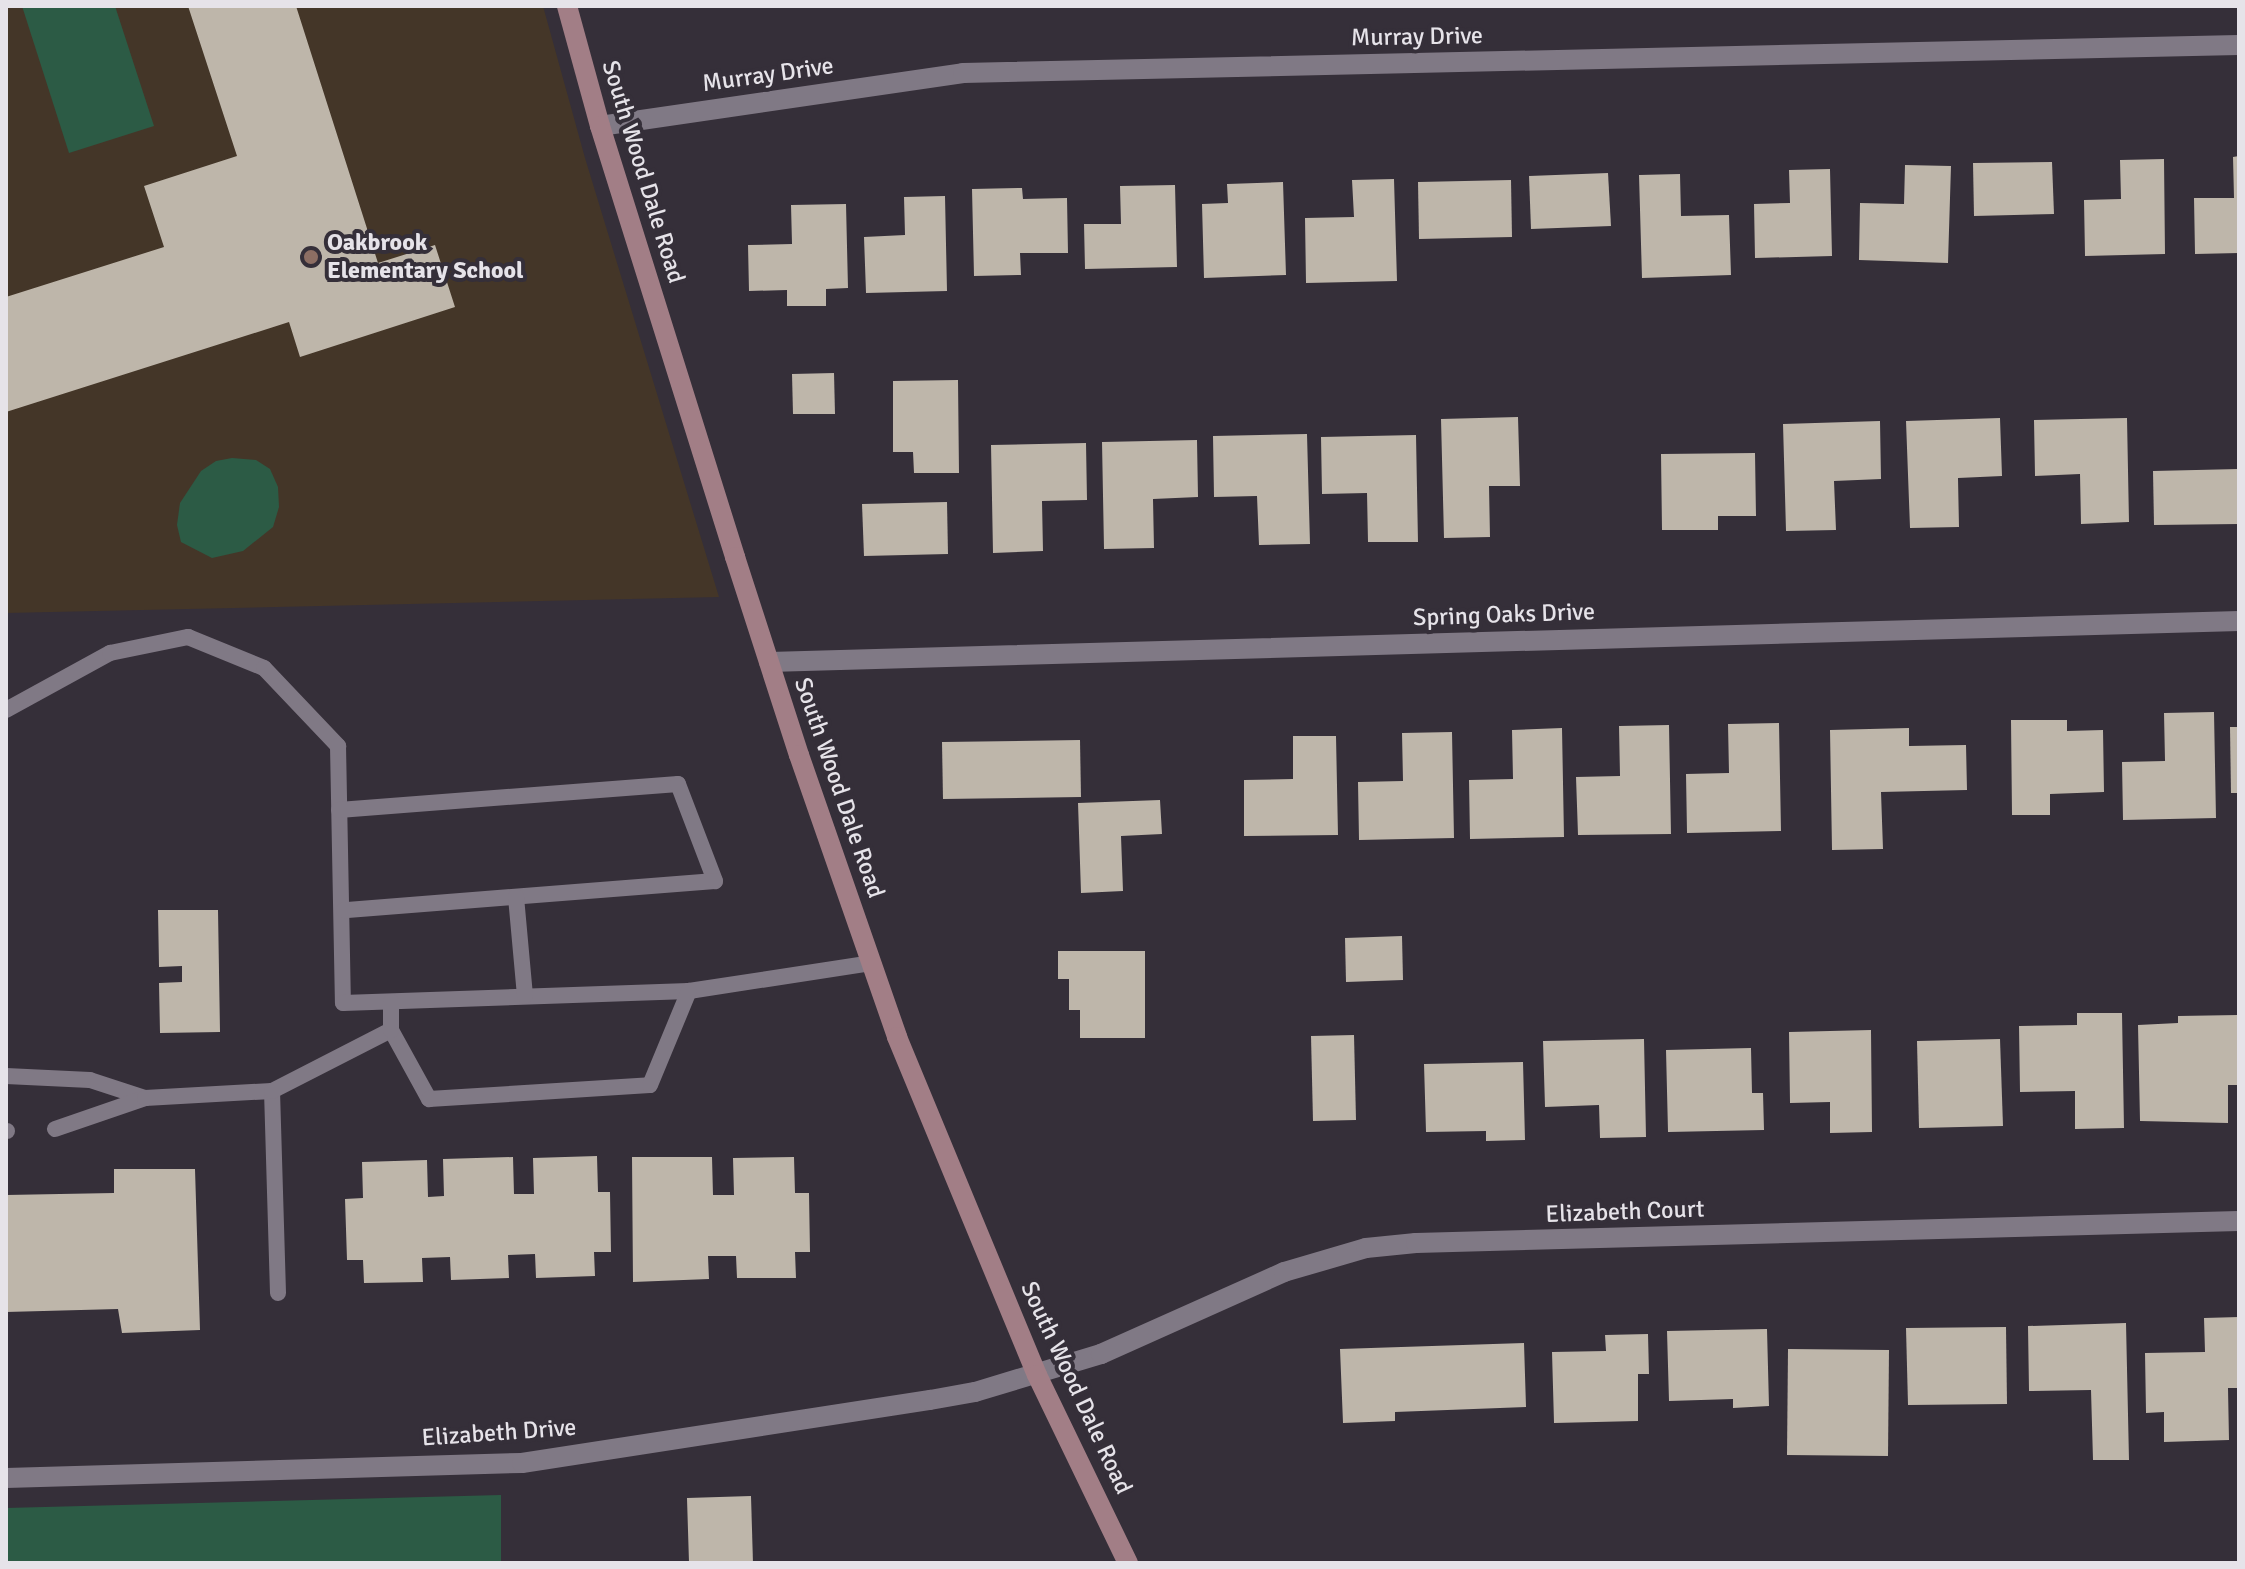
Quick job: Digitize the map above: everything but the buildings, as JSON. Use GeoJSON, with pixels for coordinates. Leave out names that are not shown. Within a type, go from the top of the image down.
{"type":"FeatureCollection","features":[{"type":"Feature","properties":{"kind":"main road","name":"South Wood Dale Road"},"geometry":{"type":"LineString","coordinates":[[567,6],[600,126],[769,662],[897,1037],[1037,1375],[1128,1563]]}},
{"type":"Feature","properties":{"kind":"street","name":"Murray Drive"},"geometry":{"type":"LineString","coordinates":[[600,126],[963,73],[2239,45]]}},
{"type":"Feature","properties":{"kind":"street","name":"Spring Oaks Drive"},"geometry":{"type":"LineString","coordinates":[[769,662],[2239,621]]}},
{"type":"Feature","properties":{"kind":"street","name":"Elizabeth Court"},"geometry":{"type":"LineString","coordinates":[[1037,1375],[1101,1354],[1284,1272],[1366,1248],[1416,1243],[2239,1221]]}},
{"type":"Feature","properties":{"kind":"street","name":"Elizabeth Drive"},"geometry":{"type":"LineString","coordinates":[[6,1478],[522,1463],[930,1400],[1037,1375]]}},
{"type":"Feature","properties":{"kind":"lane"},"geometry":{"type":"LineString","coordinates":[[6,710],[110,653],[188,637],[264,668],[338,746],[344,910],[343,1003],[689,991],[871,963]]}},
{"type":"Feature","properties":{"kind":"lane"},"geometry":{"type":"LineString","coordinates":[[339,810],[678,784],[715,881],[344,910]]}},
{"type":"Feature","properties":{"kind":"lane"},"geometry":{"type":"LineString","coordinates":[[516,897],[525,996]]}},
{"type":"Feature","properties":{"kind":"lane"},"geometry":{"type":"LineString","coordinates":[[391,1002],[391,1030],[429,1099],[650,1085],[689,991]]}},
{"type":"Feature","properties":{"kind":"lane"},"geometry":{"type":"LineString","coordinates":[[55,1129],[145,1098],[272,1091],[391,1030]]}},
{"type":"Feature","properties":{"kind":"lane"},"geometry":{"type":"LineString","coordinates":[[6,1076],[90,1080],[145,1098]]}},
{"type":"Feature","properties":{"kind":"lane"},"geometry":{"type":"LineString","coordinates":[[272,1091],[278,1293]]}},
{"type":"Feature","properties":{"kind":"shaded area","name":"Oakbrook Elementary School"},"geometry":{"type":"Polygon","coordinates":[[[6,6],[543,6],[585,158],[719,597],[6,613],[6,6]]]}},
{"type":"Feature","properties":{"kind":"green space"},"geometry":{"type":"Polygon","coordinates":[[[22,6],[115,6],[154,126],[69,153],[22,6]]]}},
{"type":"Feature","properties":{"kind":"green space"},"geometry":{"type":"Polygon","coordinates":[[[232,458],[256,460],[270,469],[278,487],[279,507],[273,527],[243,551],[212,558],[181,542],[177,525],[180,503],[201,471],[216,461],[232,458]]]}},
{"type":"Feature","properties":{"kind":"green space"},"geometry":{"type":"Polygon","coordinates":[[[501,1495],[501,1563],[6,1563],[6,1508],[501,1495]]]}},
{"type":"Feature","properties":{"kind":"place","name":"Oakbrook Elementary School"},"geometry":{"type":"Point","coordinates":[311,257]}}]}
